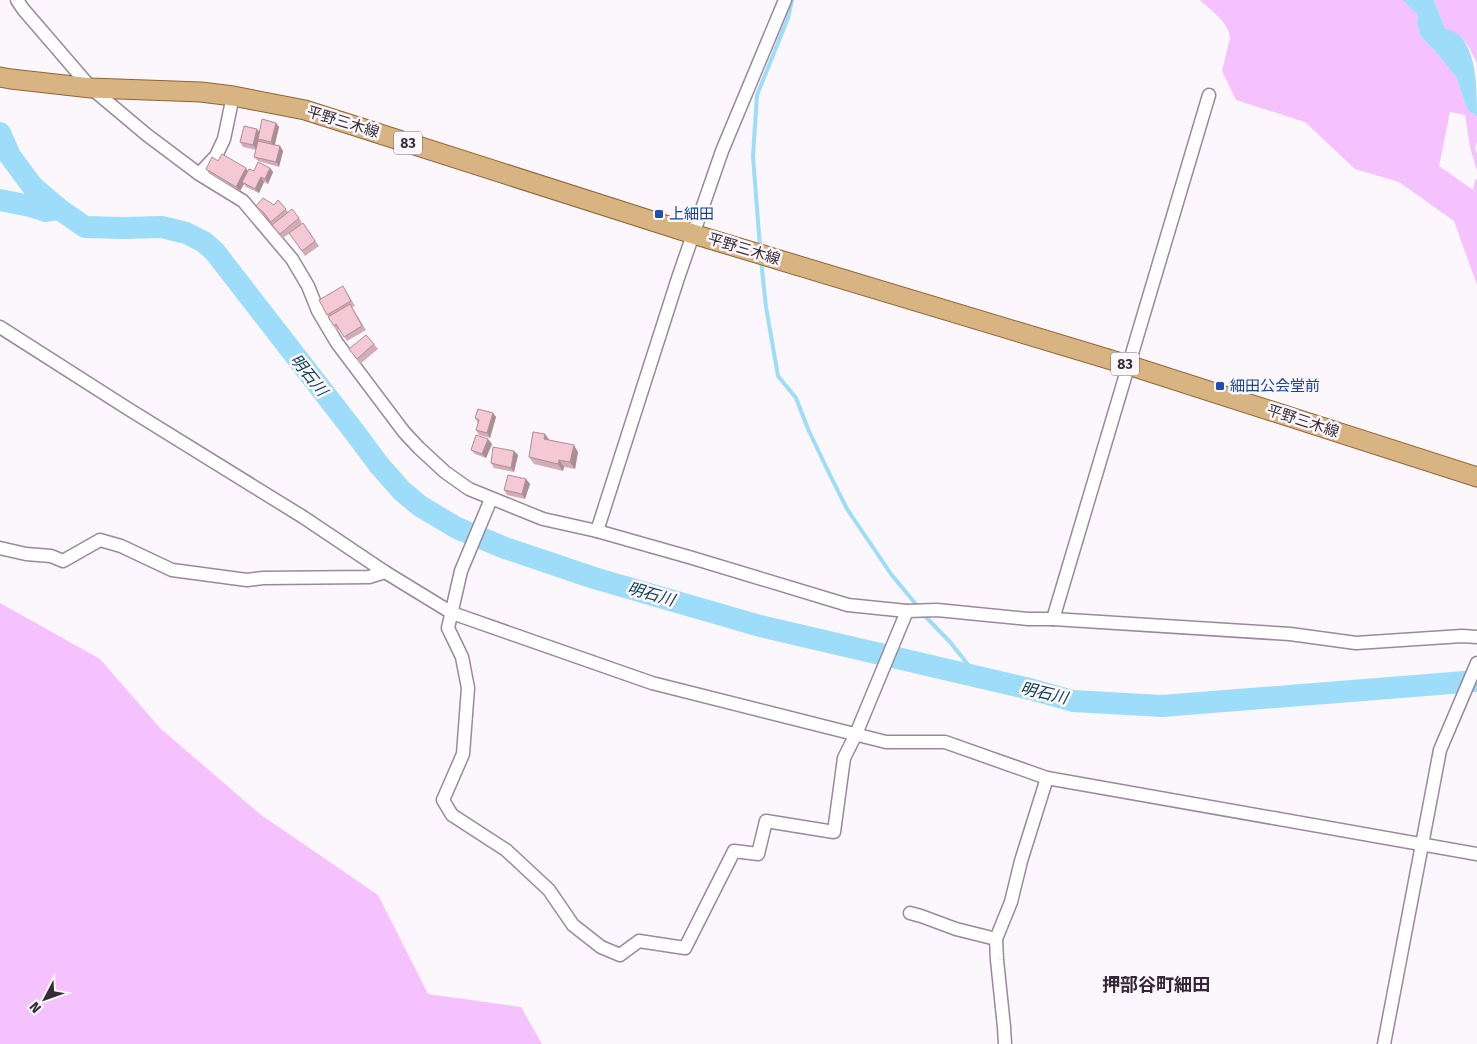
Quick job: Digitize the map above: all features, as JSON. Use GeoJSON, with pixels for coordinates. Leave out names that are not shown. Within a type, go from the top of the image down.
{"type":"FeatureCollection","features":[{"type":"Feature","properties":{"kind":"main road","name":"平野三木線"},"geometry":{"type":"LineString","coordinates":[[0,77],[91,88],[201,92],[233,96],[305,110],[693,234],[1128,365],[1477,476]]}},
{"type":"Feature","properties":{"kind":"street"},"geometry":{"type":"LineString","coordinates":[[17,0],[22,9],[91,88],[199,174],[243,201],[292,259],[308,286],[318,311],[337,343],[404,432],[446,472],[469,489],[491,499],[543,519],[597,531],[848,605],[907,612],[937,610],[1028,619],[1290,634],[1356,643],[1462,636],[1477,637]]}},
{"type":"Feature","properties":{"kind":"street"},"geometry":{"type":"LineString","coordinates":[[597,531],[722,150],[785,0]]}},
{"type":"Feature","properties":{"kind":"street"},"geometry":{"type":"LineString","coordinates":[[1053,619],[1209,95]]}},
{"type":"Feature","properties":{"kind":"street"},"geometry":{"type":"LineString","coordinates":[[199,174],[216,156],[224,140],[233,96]]}},
{"type":"Feature","properties":{"kind":"street"},"geometry":{"type":"LineString","coordinates":[[0,327],[452,613],[652,683],[886,742],[945,742],[1047,778],[1477,854]]}},
{"type":"Feature","properties":{"kind":"street"},"geometry":{"type":"LineString","coordinates":[[491,499],[462,571],[448,628],[462,657],[468,688],[463,754],[443,800],[452,815],[506,850],[550,890],[573,925],[601,948],[620,954],[638,941],[685,948],[734,851],[758,854],[766,821],[834,832],[844,758],[873,696],[907,612]]}},
{"type":"Feature","properties":{"kind":"street"},"geometry":{"type":"LineString","coordinates":[[0,548],[26,554],[51,556],[63,561],[100,540],[121,546],[172,570],[247,580],[263,578],[369,577],[385,572]]}},
{"type":"Feature","properties":{"kind":"street"},"geometry":{"type":"LineString","coordinates":[[1384,1044],[1440,750],[1477,663]]}},
{"type":"Feature","properties":{"kind":"street"},"geometry":{"type":"LineString","coordinates":[[1005,1044],[996,960],[996,939],[1011,902],[1021,861],[1047,778]]}},
{"type":"Feature","properties":{"kind":"street"},"geometry":{"type":"LineString","coordinates":[[910,914],[921,916],[956,929],[996,939]]}},
{"type":"Feature","properties":{"kind":"shaded area"},"geometry":{"type":"Polygon","coordinates":[[[1200,0],[1402,0],[1418,15],[1417,24],[1421,37],[1456,77],[1467,109],[1477,117],[1477,142],[1475,148],[1477,171],[1470,147],[1465,115],[1450,112],[1439,166],[1473,190],[1475,180],[1477,179],[1477,285],[1454,221],[1399,182],[1355,169],[1305,122],[1236,100],[1222,71],[1230,38],[1229,32],[1214,12],[1200,0]]]}},
{"type":"Feature","properties":{"kind":"shaded area"},"geometry":{"type":"Polygon","coordinates":[[[1434,0],[1477,0],[1477,63],[1465,42],[1445,28],[1434,0]]]}},
{"type":"Feature","properties":{"kind":"shaded area"},"geometry":{"type":"Polygon","coordinates":[[[0,603],[100,659],[160,728],[261,815],[378,895],[428,994],[521,1007],[542,1044],[0,1044],[0,603]]]}},
{"type":"Feature","properties":{"kind":"water"},"geometry":{"type":"Polygon","coordinates":[[[1402,0],[1434,0],[1445,28],[1459,35],[1465,42],[1475,73],[1477,117],[1467,109],[1456,77],[1421,37],[1417,24],[1418,15],[1402,0]]]}},
{"type":"Feature","properties":{"kind":"building"},"geometry":{"type":"Polygon","coordinates":[[[262,119],[276,123],[271,142],[258,139],[262,119]]]}},
{"type":"Feature","properties":{"kind":"building"},"geometry":{"type":"Polygon","coordinates":[[[244,126],[257,129],[253,145],[240,142],[244,126]]]}},
{"type":"Feature","properties":{"kind":"building"},"geometry":{"type":"Polygon","coordinates":[[[258,141],[280,146],[276,162],[254,157],[258,141]]]}},
{"type":"Feature","properties":{"kind":"building"},"geometry":{"type":"Polygon","coordinates":[[[222,154],[246,168],[236,187],[206,169],[212,157],[218,161],[222,154]]]}},
{"type":"Feature","properties":{"kind":"building"},"geometry":{"type":"Polygon","coordinates":[[[258,162],[270,168],[265,179],[261,177],[255,189],[242,182],[249,169],[254,171],[258,162]]]}},
{"type":"Feature","properties":{"kind":"building"},"geometry":{"type":"Polygon","coordinates":[[[263,198],[274,205],[278,200],[286,209],[271,222],[256,206],[263,198]]]}},
{"type":"Feature","properties":{"kind":"building"},"geometry":{"type":"Polygon","coordinates":[[[292,209],[299,218],[280,234],[272,225],[292,209]]]}},
{"type":"Feature","properties":{"kind":"building"},"geometry":{"type":"Polygon","coordinates":[[[303,223],[315,241],[302,251],[289,233],[303,223]]]}},
{"type":"Feature","properties":{"kind":"building"},"geometry":{"type":"Polygon","coordinates":[[[343,286],[351,301],[327,315],[319,300],[343,286]]]}},
{"type":"Feature","properties":{"kind":"building"},"geometry":{"type":"Polygon","coordinates":[[[350,304],[362,326],[344,337],[336,324],[334,326],[328,317],[350,304]]]}},
{"type":"Feature","properties":{"kind":"building"},"geometry":{"type":"Polygon","coordinates":[[[366,335],[374,344],[357,359],[349,349],[366,335]]]}},
{"type":"Feature","properties":{"kind":"building"},"geometry":{"type":"Polygon","coordinates":[[[478,409],[493,413],[487,433],[476,430],[479,420],[475,418],[478,409]]]}},
{"type":"Feature","properties":{"kind":"building"},"geometry":{"type":"Polygon","coordinates":[[[533,432],[545,434],[544,439],[574,445],[570,462],[559,460],[558,464],[529,457],[533,432]]]}},
{"type":"Feature","properties":{"kind":"building"},"geometry":{"type":"Polygon","coordinates":[[[476,435],[488,439],[482,454],[471,450],[476,435]]]}},
{"type":"Feature","properties":{"kind":"building"},"geometry":{"type":"Polygon","coordinates":[[[493,447],[514,451],[511,468],[491,463],[493,447]]]}},
{"type":"Feature","properties":{"kind":"building"},"geometry":{"type":"Polygon","coordinates":[[[508,475],[526,479],[522,494],[504,490],[508,475]]]}},
{"type":"Feature","properties":{"kind":"waterway"},"geometry":{"type":"LineString","coordinates":[[760,248],[753,156],[757,95],[788,18],[792,0]]}},
{"type":"Feature","properties":{"kind":"waterway","name":"明石川"},"geometry":{"type":"LineString","coordinates":[[0,133],[10,156],[33,187],[59,209],[85,227],[162,227],[186,233],[204,242],[215,252],[379,465],[402,491],[420,506],[457,528],[505,548],[594,578],[760,626],[1030,689],[1073,701],[1162,706],[1477,681]]}},
{"type":"Feature","properties":{"kind":"waterway"},"geometry":{"type":"LineString","coordinates":[[0,200],[46,211],[59,209]]}},
{"type":"Feature","properties":{"kind":"waterway"},"geometry":{"type":"LineString","coordinates":[[761,260],[766,307],[778,376],[796,398],[808,429],[847,509],[891,574],[919,608]]}},
{"type":"Feature","properties":{"kind":"waterway"},"geometry":{"type":"LineString","coordinates":[[923,614],[950,642],[978,677]]}},
{"type":"Feature","properties":{"kind":"place","name":"上細田"},"geometry":{"type":"Point","coordinates":[659,214]}},
{"type":"Feature","properties":{"kind":"place","name":"細田公会堂前"},"geometry":{"type":"Point","coordinates":[1220,386]}},
{"type":"Feature","properties":{"kind":"district","name":"押部谷町細田"},"geometry":{"type":"Point","coordinates":[1156,985]}}]}
